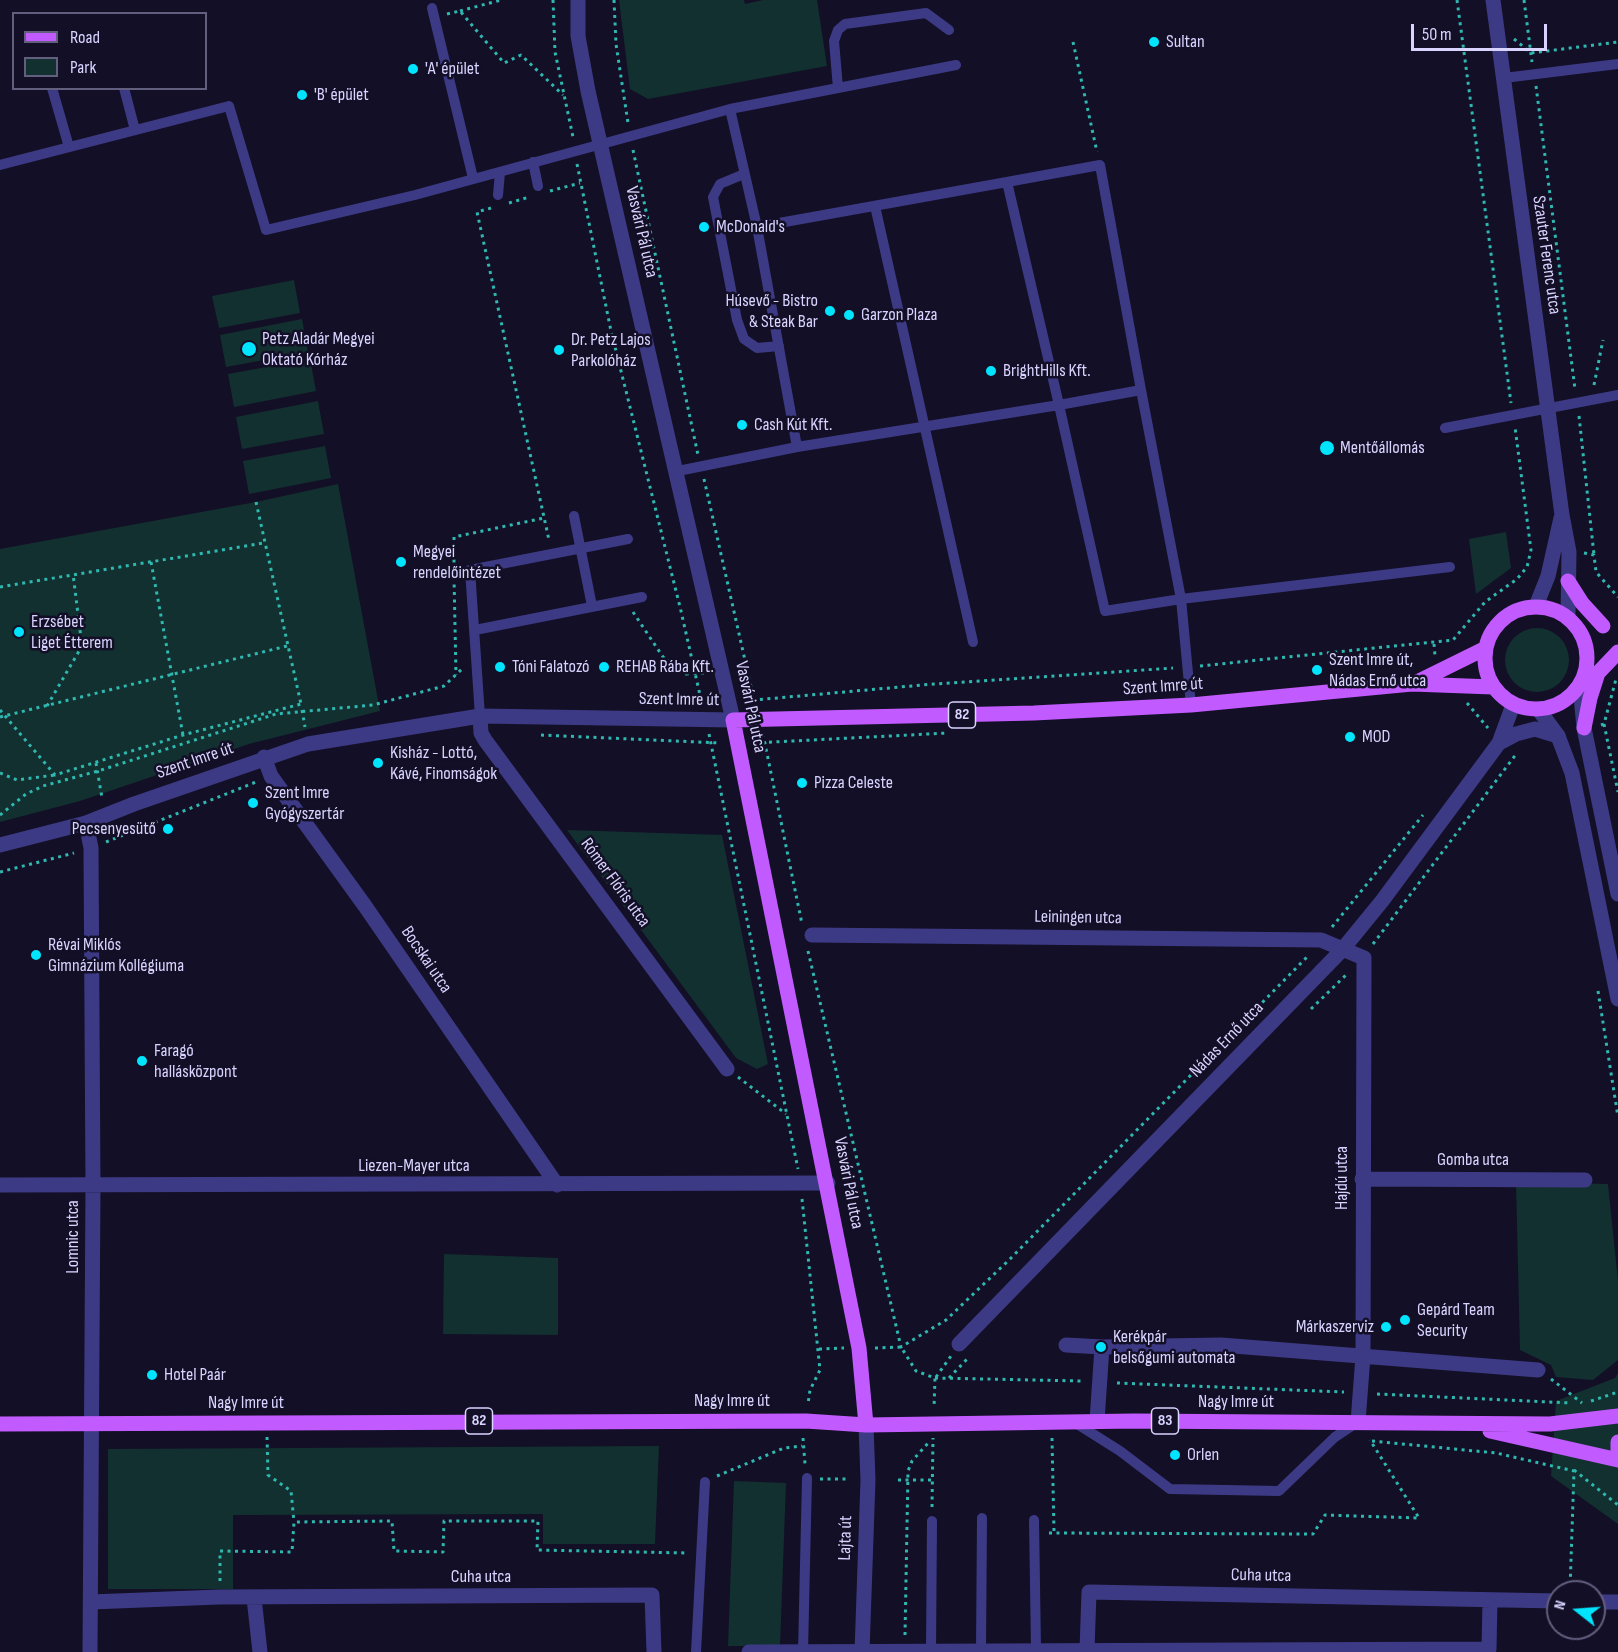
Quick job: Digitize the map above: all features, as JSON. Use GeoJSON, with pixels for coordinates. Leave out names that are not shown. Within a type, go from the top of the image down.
{"type":"FeatureCollection","features":[{"type":"Feature","properties":{"kind":"main road"},"geometry":{"type":"LineString","coordinates":[[1568,581],[1582,603],[1611,626]]}},
{"type":"Feature","properties":{"kind":"main road"},"geometry":{"type":"LineString","coordinates":[[1611,626],[1571,620],[1554,609],[1536,606],[1523,607],[1509,614],[1497,625],[1485,648],[1486,672],[1493,687],[1513,705],[1539,710],[1555,706],[1568,698],[1582,680],[1618,652]]}},
{"type":"Feature","properties":{"kind":"main road"},"geometry":{"type":"LineString","coordinates":[[1571,620],[1587,651],[1582,680]]}},
{"type":"Feature","properties":{"kind":"main road","name":"Szent Imre út"},"geometry":{"type":"LineString","coordinates":[[1412,684],[1485,648]]}},
{"type":"Feature","properties":{"kind":"main road"},"geometry":{"type":"LineString","coordinates":[[1584,728],[1598,673],[1618,652]]}},
{"type":"Feature","properties":{"kind":"main road","name":"Szent Imre út"},"geometry":{"type":"LineString","coordinates":[[733,720],[1034,714],[1191,705],[1412,684],[1493,687]]}},
{"type":"Feature","properties":{"kind":"main road","name":"Vasvári Pál utca"},"geometry":{"type":"LineString","coordinates":[[733,720],[828,1183],[859,1348],[866,1425]]}},
{"type":"Feature","properties":{"kind":"main road","name":"Nagy Imre út"},"geometry":{"type":"LineString","coordinates":[[0,1424],[806,1420],[866,1425],[1097,1421],[1358,1422],[1463,1425],[1550,1424],[1618,1416]]}},
{"type":"Feature","properties":{"kind":"main road","name":"Nagy Imre út"},"geometry":{"type":"LineString","coordinates":[[1463,1425],[1618,1460]]}},
{"type":"Feature","properties":{"kind":"main road"},"geometry":{"type":"LineString","coordinates":[[1618,1442],[1618,1451]]}},
{"type":"Feature","properties":{"kind":"street","name":"Vasvári Pál utca"},"geometry":{"type":"LineString","coordinates":[[578,0],[579,36],[600,143],[678,471],[733,720]]}},
{"type":"Feature","properties":{"kind":"street","name":"Szauter Ferenc utca"},"geometry":{"type":"LineString","coordinates":[[1493,0],[1562,515],[1569,552],[1568,581],[1571,620]]}},
{"type":"Feature","properties":{"kind":"street","name":"Szauter Ferenc utca"},"geometry":{"type":"LineString","coordinates":[[1536,606],[1548,576],[1562,515]]}},
{"type":"Feature","properties":{"kind":"street"},"geometry":{"type":"LineString","coordinates":[[1582,680],[1584,728],[1618,894]]}},
{"type":"Feature","properties":{"kind":"street","name":"Nádas Ernő utca"},"geometry":{"type":"LineString","coordinates":[[959,1344],[1342,950],[1382,901],[1499,743],[1513,705]]}},
{"type":"Feature","properties":{"kind":"street"},"geometry":{"type":"LineString","coordinates":[[1539,710],[1557,736],[1572,773],[1618,999]]}},
{"type":"Feature","properties":{"kind":"street","name":"Szent Imre út"},"geometry":{"type":"LineString","coordinates":[[0,845],[86,823],[264,757],[308,744],[480,716],[733,720]]}},
{"type":"Feature","properties":{"kind":"street","name":"Rómer Flóris utca"},"geometry":{"type":"LineString","coordinates":[[480,716],[481,733],[485,740],[728,1069]]}},
{"type":"Feature","properties":{"kind":"street"},"geometry":{"type":"LineString","coordinates":[[1499,743],[1516,734],[1535,729],[1557,736]]}},
{"type":"Feature","properties":{"kind":"street","name":"Bocskai utca"},"geometry":{"type":"LineString","coordinates":[[264,757],[271,776],[365,906],[556,1185]]}},
{"type":"Feature","properties":{"kind":"street","name":"Lomnic utca"},"geometry":{"type":"LineString","coordinates":[[86,823],[91,848],[93,1186],[90,1652]]}},
{"type":"Feature","properties":{"kind":"street","name":"Leiningen utca"},"geometry":{"type":"LineString","coordinates":[[808,939],[1321,940],[1342,950]]}},
{"type":"Feature","properties":{"kind":"street","name":"Hajdú utca"},"geometry":{"type":"LineString","coordinates":[[1342,950],[1364,958],[1363,1356],[1358,1422]]}},
{"type":"Feature","properties":{"kind":"street","name":"Gomba utca"},"geometry":{"type":"LineString","coordinates":[[1362,1179],[1585,1180]]}},
{"type":"Feature","properties":{"kind":"street","name":"Liezen-Mayer utca"},"geometry":{"type":"LineString","coordinates":[[0,1185],[828,1183]]}},
{"type":"Feature","properties":{"kind":"street"},"geometry":{"type":"LineString","coordinates":[[1066,1345],[1102,1347],[1221,1345],[1538,1370]]}},
{"type":"Feature","properties":{"kind":"street"},"geometry":{"type":"LineString","coordinates":[[1097,1421],[1102,1347]]}},
{"type":"Feature","properties":{"kind":"street","name":"Lajta út"},"geometry":{"type":"LineString","coordinates":[[862,1651],[868,1479],[866,1425]]}},
{"type":"Feature","properties":{"kind":"street","name":"Cuha utca"},"geometry":{"type":"LineString","coordinates":[[1087,1650],[1089,1592],[1546,1601]]}},
{"type":"Feature","properties":{"kind":"street","name":"Cuha utca"},"geometry":{"type":"LineString","coordinates":[[91,1602],[219,1597],[652,1595],[654,1652]]}},
{"type":"Feature","properties":{"kind":"street"},"geometry":{"type":"LineString","coordinates":[[254,1598],[260,1652]]}},
{"type":"Feature","properties":{"kind":"street"},"geometry":{"type":"LineString","coordinates":[[749,1652],[1036,1649],[1489,1651],[1490,1600]]}},
{"type":"Feature","properties":{"kind":"lane"},"geometry":{"type":"LineString","coordinates":[[433,13],[473,178]]}},
{"type":"Feature","properties":{"kind":"lane"},"geometry":{"type":"LineString","coordinates":[[838,88],[834,41],[838,30],[845,24],[926,13],[949,30]]}},
{"type":"Feature","properties":{"kind":"lane"},"geometry":{"type":"LineString","coordinates":[[1504,78],[1618,64]]}},
{"type":"Feature","properties":{"kind":"lane"},"geometry":{"type":"LineString","coordinates":[[0,165],[229,106],[266,230],[500,172],[730,109],[956,65]]}},
{"type":"Feature","properties":{"kind":"lane"},"geometry":{"type":"LineString","coordinates":[[53,90],[69,147]]}},
{"type":"Feature","properties":{"kind":"lane"},"geometry":{"type":"LineString","coordinates":[[125,90],[135,130]]}},
{"type":"Feature","properties":{"kind":"lane"},"geometry":{"type":"LineString","coordinates":[[730,109],[758,227],[797,447]]}},
{"type":"Feature","properties":{"kind":"lane"},"geometry":{"type":"LineString","coordinates":[[533,162],[539,191]]}},
{"type":"Feature","properties":{"kind":"lane"},"geometry":{"type":"LineString","coordinates":[[758,227],[1100,165],[1140,390],[1181,599],[1191,705]]}},
{"type":"Feature","properties":{"kind":"lane"},"geometry":{"type":"LineString","coordinates":[[498,195],[500,172]]}},
{"type":"Feature","properties":{"kind":"lane"},"geometry":{"type":"LineString","coordinates":[[744,174],[720,184],[713,197],[737,320],[744,339],[757,348],[779,346]]}},
{"type":"Feature","properties":{"kind":"lane"},"geometry":{"type":"LineString","coordinates":[[1007,182],[1105,611],[1181,599],[1450,567]]}},
{"type":"Feature","properties":{"kind":"lane"},"geometry":{"type":"LineString","coordinates":[[875,206],[973,642]]}},
{"type":"Feature","properties":{"kind":"lane"},"geometry":{"type":"LineString","coordinates":[[678,471],[797,447],[924,428],[1140,390]]}},
{"type":"Feature","properties":{"kind":"lane"},"geometry":{"type":"LineString","coordinates":[[1445,428],[1548,408],[1576,398],[1618,395]]}},
{"type":"Feature","properties":{"kind":"lane"},"geometry":{"type":"LineString","coordinates":[[574,516],[592,606]]}},
{"type":"Feature","properties":{"kind":"lane"},"geometry":{"type":"LineString","coordinates":[[480,716],[470,570],[628,538]]}},
{"type":"Feature","properties":{"kind":"lane"},"geometry":{"type":"LineString","coordinates":[[475,630],[642,597]]}},
{"type":"Feature","properties":{"kind":"lane"},"geometry":{"type":"LineString","coordinates":[[1074,1422],[1120,1450],[1170,1489],[1279,1491],[1335,1437],[1358,1422]]}},
{"type":"Feature","properties":{"kind":"lane"},"geometry":{"type":"LineString","coordinates":[[803,1652],[807,1478]]}},
{"type":"Feature","properties":{"kind":"lane"},"geometry":{"type":"LineString","coordinates":[[696,1652],[705,1482]]}},
{"type":"Feature","properties":{"kind":"lane"},"geometry":{"type":"LineString","coordinates":[[981,1650],[982,1518]]}},
{"type":"Feature","properties":{"kind":"lane"},"geometry":{"type":"LineString","coordinates":[[1034,1520],[1036,1649]]}},
{"type":"Feature","properties":{"kind":"lane"},"geometry":{"type":"LineString","coordinates":[[931,1651],[932,1521]]}},
{"type":"Feature","properties":{"kind":"path"},"geometry":{"type":"LineString","coordinates":[[433,13],[460,11],[501,0]]}},
{"type":"Feature","properties":{"kind":"path"},"geometry":{"type":"LineString","coordinates":[[553,0],[555,52],[611,331],[697,675],[801,1182],[820,1370],[810,1390]]}},
{"type":"Feature","properties":{"kind":"path"},"geometry":{"type":"LineString","coordinates":[[614,0],[616,44],[630,135],[701,466],[901,1347],[916,1371],[935,1378],[1099,1382],[1583,1404],[1538,1370]]}},
{"type":"Feature","properties":{"kind":"path"},"geometry":{"type":"LineString","coordinates":[[754,700],[934,684],[1188,667],[1453,640],[1485,602],[1517,579],[1527,567],[1531,550],[1457,0]]}},
{"type":"Feature","properties":{"kind":"path"},"geometry":{"type":"LineString","coordinates":[[1524,0],[1576,398],[1596,572],[1618,597]]}},
{"type":"Feature","properties":{"kind":"path"},"geometry":{"type":"LineString","coordinates":[[460,11],[504,63],[521,55],[564,96]]}},
{"type":"Feature","properties":{"kind":"path"},"geometry":{"type":"LineString","coordinates":[[1513,38],[1531,53],[1618,42]]}},
{"type":"Feature","properties":{"kind":"path"},"geometry":{"type":"LineString","coordinates":[[1072,42],[1100,165]]}},
{"type":"Feature","properties":{"kind":"path"},"geometry":{"type":"LineString","coordinates":[[552,553],[477,212],[539,191],[580,183]]}},
{"type":"Feature","properties":{"kind":"path"},"geometry":{"type":"LineString","coordinates":[[1593,390],[1603,340]]}},
{"type":"Feature","properties":{"kind":"path"},"geometry":{"type":"LineString","coordinates":[[1576,398],[1584,391]]}},
{"type":"Feature","properties":{"kind":"path"},"geometry":{"type":"LineString","coordinates":[[256,502],[308,744]]}},
{"type":"Feature","properties":{"kind":"path"},"geometry":{"type":"LineString","coordinates":[[0,587],[264,543]]}},
{"type":"Feature","properties":{"kind":"path"},"geometry":{"type":"LineString","coordinates":[[1569,552],[1594,555]]}},
{"type":"Feature","properties":{"kind":"path"},"geometry":{"type":"LineString","coordinates":[[151,562],[183,735]]}},
{"type":"Feature","properties":{"kind":"path"},"geometry":{"type":"LineString","coordinates":[[47,706],[82,646],[73,574]]}},
{"type":"Feature","properties":{"kind":"path"},"geometry":{"type":"LineString","coordinates":[[626,601],[663,657],[686,674],[697,675]]}},
{"type":"Feature","properties":{"kind":"path"},"geometry":{"type":"LineString","coordinates":[[2,717],[287,646]]}},
{"type":"Feature","properties":{"kind":"path"},"geometry":{"type":"LineString","coordinates":[[0,815],[26,794],[44,786],[276,714],[373,705],[444,686],[456,677],[475,652]]}},
{"type":"Feature","properties":{"kind":"path"},"geometry":{"type":"LineString","coordinates":[[0,773],[17,780],[55,775],[183,735],[301,704]]}},
{"type":"Feature","properties":{"kind":"path"},"geometry":{"type":"LineString","coordinates":[[0,710],[2,717],[55,775]]}},
{"type":"Feature","properties":{"kind":"path"},"geometry":{"type":"LineString","coordinates":[[1604,724],[1618,792]]}},
{"type":"Feature","properties":{"kind":"path"},"geometry":{"type":"LineString","coordinates":[[539,735],[711,742]]}},
{"type":"Feature","properties":{"kind":"path"},"geometry":{"type":"LineString","coordinates":[[96,763],[105,815]]}},
{"type":"Feature","properties":{"kind":"path"},"geometry":{"type":"LineString","coordinates":[[0,872],[91,848],[271,776]]}},
{"type":"Feature","properties":{"kind":"path"},"geometry":{"type":"LineString","coordinates":[[887,1347],[901,1347],[946,1320],[1010,1259],[1296,969],[1430,806]]}},
{"type":"Feature","properties":{"kind":"path"},"geometry":{"type":"LineString","coordinates":[[728,1069],[787,1114]]}},
{"type":"Feature","properties":{"kind":"path"},"geometry":{"type":"LineString","coordinates":[[934,1385],[935,1378],[959,1344]]}},
{"type":"Feature","properties":{"kind":"path"},"geometry":{"type":"LineString","coordinates":[[819,1349],[831,1348]]}},
{"type":"Feature","properties":{"kind":"path"},"geometry":{"type":"LineString","coordinates":[[219,1597],[220,1551],[292,1552],[294,1522],[291,1491],[268,1475],[267,1422]]}},
{"type":"Feature","properties":{"kind":"path"},"geometry":{"type":"LineString","coordinates":[[932,1521],[933,1430]]}},
{"type":"Feature","properties":{"kind":"path"},"geometry":{"type":"LineString","coordinates":[[1335,1437],[1496,1453],[1574,1471],[1570,1580]]}},
{"type":"Feature","properties":{"kind":"path"},"geometry":{"type":"LineString","coordinates":[[1040,1438],[1062,1438]]}},
{"type":"Feature","properties":{"kind":"path"},"geometry":{"type":"LineString","coordinates":[[1052,1438],[1054,1533]]}},
{"type":"Feature","properties":{"kind":"path"},"geometry":{"type":"LineString","coordinates":[[905,1650],[908,1480],[912,1461],[933,1439]]}},
{"type":"Feature","properties":{"kind":"path"},"geometry":{"type":"LineString","coordinates":[[1034,1534],[1313,1534],[1325,1515],[1419,1518],[1370,1440]]}},
{"type":"Feature","properties":{"kind":"path"},"geometry":{"type":"LineString","coordinates":[[705,1482],[783,1448],[802,1446],[807,1478],[848,1479]]}},
{"type":"Feature","properties":{"kind":"path"},"geometry":{"type":"LineString","coordinates":[[898,1480],[932,1480]]}},
{"type":"Feature","properties":{"kind":"path"},"geometry":{"type":"LineString","coordinates":[[294,1522],[392,1521],[394,1551],[443,1552],[444,1521],[537,1521],[537,1550],[701,1553]]}},
{"type":"Feature","properties":{"kind":"green space"},"geometry":{"type":"Polygon","coordinates":[[[619,0],[744,0],[745,4],[763,0],[817,0],[827,66],[648,99],[630,89],[619,0]]]}},
{"type":"Feature","properties":{"kind":"green space"},"geometry":{"type":"Polygon","coordinates":[[[294,280],[300,313],[219,328],[212,296],[294,280]]]}},
{"type":"Feature","properties":{"kind":"green space"},"geometry":{"type":"Polygon","coordinates":[[[302,319],[308,352],[226,367],[220,335],[302,319]]]}},
{"type":"Feature","properties":{"kind":"green space"},"geometry":{"type":"Polygon","coordinates":[[[310,359],[316,391],[234,407],[228,374],[310,359]]]}},
{"type":"Feature","properties":{"kind":"green space"},"geometry":{"type":"Polygon","coordinates":[[[318,401],[324,434],[242,449],[236,417],[318,401]]]}},
{"type":"Feature","properties":{"kind":"green space"},"geometry":{"type":"Polygon","coordinates":[[[325,446],[331,478],[249,494],[243,461],[325,446]]]}},
{"type":"Feature","properties":{"kind":"green space"},"geometry":{"type":"Polygon","coordinates":[[[338,484],[380,711],[249,744],[80,801],[0,822],[0,549],[256,502],[338,484]]]}},
{"type":"Feature","properties":{"kind":"green space"},"geometry":{"type":"Polygon","coordinates":[[[1506,532],[1511,568],[1476,594],[1469,539],[1506,532]]]}},
{"type":"Feature","properties":{"kind":"green space"},"geometry":{"type":"Polygon","coordinates":[[[1531,628],[1543,628],[1560,637],[1567,648],[1569,660],[1567,672],[1560,683],[1543,692],[1531,692],[1519,687],[1510,678],[1505,666],[1505,654],[1510,642],[1519,633],[1531,628]]]}},
{"type":"Feature","properties":{"kind":"green space"},"geometry":{"type":"Polygon","coordinates":[[[567,830],[722,835],[768,1064],[757,1069],[736,1058],[567,830]]]}},
{"type":"Feature","properties":{"kind":"green space"},"geometry":{"type":"Polygon","coordinates":[[[1516,1182],[1608,1184],[1618,1281],[1618,1360],[1593,1380],[1556,1377],[1551,1365],[1520,1350],[1516,1182]]]}},
{"type":"Feature","properties":{"kind":"green space"},"geometry":{"type":"Polygon","coordinates":[[[444,1254],[558,1258],[558,1335],[443,1334],[444,1254]]]}},
{"type":"Feature","properties":{"kind":"green space"},"geometry":{"type":"Polygon","coordinates":[[[1618,1373],[1618,1524],[1551,1476],[1556,1401],[1615,1378],[1618,1373]]]}},
{"type":"Feature","properties":{"kind":"green space"},"geometry":{"type":"Polygon","coordinates":[[[659,1446],[655,1544],[543,1544],[543,1514],[233,1515],[233,1589],[108,1589],[108,1449],[659,1446]]]}},
{"type":"Feature","properties":{"kind":"green space"},"geometry":{"type":"Polygon","coordinates":[[[734,1481],[786,1483],[780,1646],[728,1646],[734,1481]]]}},
{"type":"Feature","properties":{"kind":"place","name":"Sultan"},"geometry":{"type":"Point","coordinates":[1154,42]}},
{"type":"Feature","properties":{"kind":"place","name":"'A' épület"},"geometry":{"type":"Point","coordinates":[413,69]}},
{"type":"Feature","properties":{"kind":"place","name":"'B' épület"},"geometry":{"type":"Point","coordinates":[302,95]}},
{"type":"Feature","properties":{"kind":"place","name":"McDonald's"},"geometry":{"type":"Point","coordinates":[704,227]}},
{"type":"Feature","properties":{"kind":"place","name":"Húsevő - Bistro & Steak Bar"},"geometry":{"type":"Point","coordinates":[830,311]}},
{"type":"Feature","properties":{"kind":"place","name":"Garzon Plaza"},"geometry":{"type":"Point","coordinates":[849,315]}},
{"type":"Feature","properties":{"kind":"place","name":"Petz Aladár Megyei Oktató Kórház"},"geometry":{"type":"Point","coordinates":[249,349]}},
{"type":"Feature","properties":{"kind":"place","name":"Dr. Petz Lajos Parkolóház"},"geometry":{"type":"Point","coordinates":[559,350]}},
{"type":"Feature","properties":{"kind":"place","name":"BrightHills Kft."},"geometry":{"type":"Point","coordinates":[991,371]}},
{"type":"Feature","properties":{"kind":"place","name":"Cash Kút Kft."},"geometry":{"type":"Point","coordinates":[742,425]}},
{"type":"Feature","properties":{"kind":"place","name":"Mentőállomás"},"geometry":{"type":"Point","coordinates":[1327,448]}},
{"type":"Feature","properties":{"kind":"place","name":"Megyei rendelőintézet"},"geometry":{"type":"Point","coordinates":[401,562]}},
{"type":"Feature","properties":{"kind":"place","name":"Erzsébet Liget Étterem"},"geometry":{"type":"Point","coordinates":[19,632]}},
{"type":"Feature","properties":{"kind":"place","name":"Tóni Falatozó"},"geometry":{"type":"Point","coordinates":[500,667]}},
{"type":"Feature","properties":{"kind":"place","name":"REHAB Rába Kft."},"geometry":{"type":"Point","coordinates":[604,667]}},
{"type":"Feature","properties":{"kind":"place","name":"Szent Imre út, Nádas Ernő utca"},"geometry":{"type":"Point","coordinates":[1317,670]}},
{"type":"Feature","properties":{"kind":"place","name":"MOD"},"geometry":{"type":"Point","coordinates":[1350,737]}},
{"type":"Feature","properties":{"kind":"place","name":"Kisház - Lottó, Kávé, Finomságok"},"geometry":{"type":"Point","coordinates":[378,763]}},
{"type":"Feature","properties":{"kind":"place","name":"Pizza Celeste"},"geometry":{"type":"Point","coordinates":[802,783]}},
{"type":"Feature","properties":{"kind":"place","name":"Szent Imre Gyógyszertár"},"geometry":{"type":"Point","coordinates":[253,803]}},
{"type":"Feature","properties":{"kind":"place","name":"Pecsenyesütő"},"geometry":{"type":"Point","coordinates":[168,829]}},
{"type":"Feature","properties":{"kind":"place","name":"Révai Miklós Gimnázium Kollégiuma"},"geometry":{"type":"Point","coordinates":[36,955]}},
{"type":"Feature","properties":{"kind":"place","name":"Faragó hallásközpont"},"geometry":{"type":"Point","coordinates":[142,1061]}},
{"type":"Feature","properties":{"kind":"place","name":"Gepárd Team Security"},"geometry":{"type":"Point","coordinates":[1405,1320]}},
{"type":"Feature","properties":{"kind":"place","name":"Márkaszerviz"},"geometry":{"type":"Point","coordinates":[1386,1327]}},
{"type":"Feature","properties":{"kind":"place","name":"Kerékpár belsőgumi automata"},"geometry":{"type":"Point","coordinates":[1101,1347]}},
{"type":"Feature","properties":{"kind":"place","name":"Hotel Paár"},"geometry":{"type":"Point","coordinates":[152,1375]}},
{"type":"Feature","properties":{"kind":"place","name":"Orlen"},"geometry":{"type":"Point","coordinates":[1175,1455]}}]}
